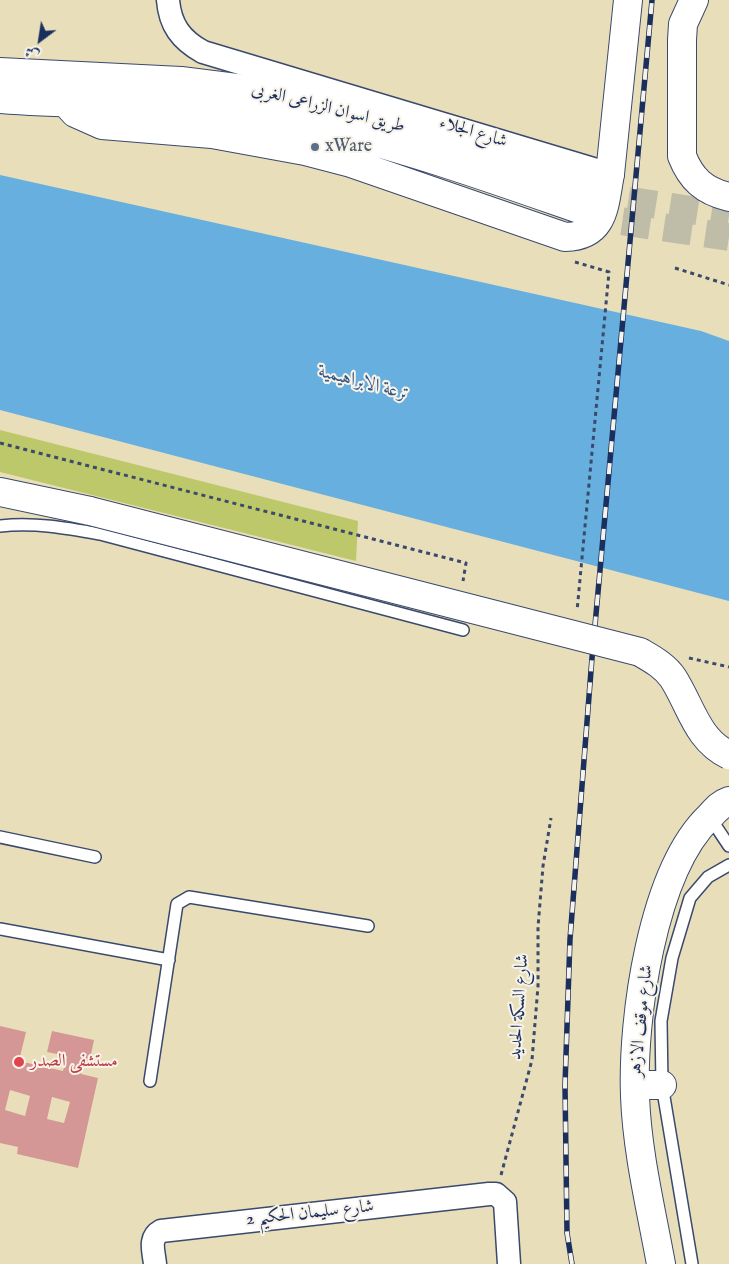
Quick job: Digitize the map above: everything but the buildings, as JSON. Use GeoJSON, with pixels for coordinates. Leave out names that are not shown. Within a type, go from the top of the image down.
{"type":"FeatureCollection","features":[{"type":"Feature","properties":{"kind":"main road"},"geometry":{"type":"LineString","coordinates":[[65,102],[82,116],[102,126],[221,135],[305,151],[351,163],[565,237],[578,237],[590,231],[599,222],[604,209],[593,191],[628,0]]}},
{"type":"Feature","properties":{"kind":"main road"},"geometry":{"type":"LineString","coordinates":[[694,0],[683,24],[681,63],[682,156],[688,171],[699,184],[713,193],[729,197]]}},
{"type":"Feature","properties":{"kind":"main road","name":"طريق اسوان الزراعى الغربى"},"geometry":{"type":"LineString","coordinates":[[0,72],[181,81],[276,93],[331,106],[410,130],[593,191]]}},
{"type":"Feature","properties":{"kind":"main road","name":"طريق اسوان الزراعى الغربى"},"geometry":{"type":"LineString","coordinates":[[0,99],[211,110],[318,127],[427,158],[593,191]]}},
{"type":"Feature","properties":{"kind":"main road"},"geometry":{"type":"LineString","coordinates":[[0,492],[90,510],[640,652],[659,663],[673,678],[707,740],[729,755]]}},
{"type":"Feature","properties":{"kind":"main road","name":"شارع موقف الازهر"},"geometry":{"type":"LineString","coordinates":[[661,1264],[639,1139],[634,1058],[638,1024],[660,904],[679,856],[695,830],[719,809]]}},
{"type":"Feature","properties":{"kind":"main road"},"geometry":{"type":"LineString","coordinates":[[635,1085],[662,1085]]}},
{"type":"Feature","properties":{"kind":"street","name":"شارع الجلاء"},"geometry":{"type":"LineString","coordinates":[[168,0],[170,17],[178,32],[189,44],[203,52],[593,191]]}},
{"type":"Feature","properties":{"kind":"street","name":"شارع سليمان الحكيم 2"},"geometry":{"type":"LineString","coordinates":[[155,1264],[152,1242],[154,1237],[161,1231],[496,1194]]}},
{"type":"Feature","properties":{"kind":"street"},"geometry":{"type":"LineString","coordinates":[[496,1194],[504,1202],[509,1264]]}},
{"type":"Feature","properties":{"kind":"lane"},"geometry":{"type":"LineString","coordinates":[[0,526],[20,524],[59,527],[100,534],[463,630]]}},
{"type":"Feature","properties":{"kind":"lane"},"geometry":{"type":"LineString","coordinates":[[719,809],[729,846]]}},
{"type":"Feature","properties":{"kind":"lane"},"geometry":{"type":"LineString","coordinates":[[0,837],[95,856]]}},
{"type":"Feature","properties":{"kind":"lane"},"geometry":{"type":"LineString","coordinates":[[692,1264],[662,1085],[661,1021],[669,973],[684,912],[699,886],[708,877],[729,865]]}},
{"type":"Feature","properties":{"kind":"lane"},"geometry":{"type":"LineString","coordinates":[[150,1081],[178,904],[189,897],[368,926]]}},
{"type":"Feature","properties":{"kind":"lane"},"geometry":{"type":"LineString","coordinates":[[0,929],[169,960]]}},
{"type":"Feature","properties":{"kind":"path"},"geometry":{"type":"LineString","coordinates":[[675,268],[729,285]]}},
{"type":"Feature","properties":{"kind":"path"},"geometry":{"type":"LineString","coordinates":[[577,611],[609,272]]}},
{"type":"Feature","properties":{"kind":"path"},"geometry":{"type":"LineString","coordinates":[[0,442],[466,563],[460,590]]}},
{"type":"Feature","properties":{"kind":"path","name":"شارع السكة الحديد"},"geometry":{"type":"LineString","coordinates":[[496,1194],[532,1060],[538,986],[538,927],[543,866],[551,818]]}},
{"type":"Feature","properties":{"kind":"green space"},"geometry":{"type":"Polygon","coordinates":[[[0,430],[358,521],[356,561],[0,472],[0,430]]]}},
{"type":"Feature","properties":{"kind":"water","name":"ترعة الابراهيمية"},"geometry":{"type":"Polygon","coordinates":[[[0,175],[701,331],[729,341],[729,601],[0,410],[0,175]]]}},
{"type":"Feature","properties":{"kind":"tunnel"},"geometry":{"type":"LineString","coordinates":[[588,189],[625,200],[729,216]]}},
{"type":"Feature","properties":{"kind":"tunnel"},"geometry":{"type":"LineString","coordinates":[[582,210],[614,220],[729,237]]}},
{"type":"Feature","properties":{"kind":"railway"},"geometry":{"type":"LineString","coordinates":[[572,1264],[567,1233],[565,1085],[570,939],[592,658],[652,0]]}},
{"type":"Feature","properties":{"kind":"place","name":"xWare"},"geometry":{"type":"Point","coordinates":[315,147]}},
{"type":"Feature","properties":{"kind":"place","name":"مستشفى الصدر"},"geometry":{"type":"Point","coordinates":[19,1062]}}]}
